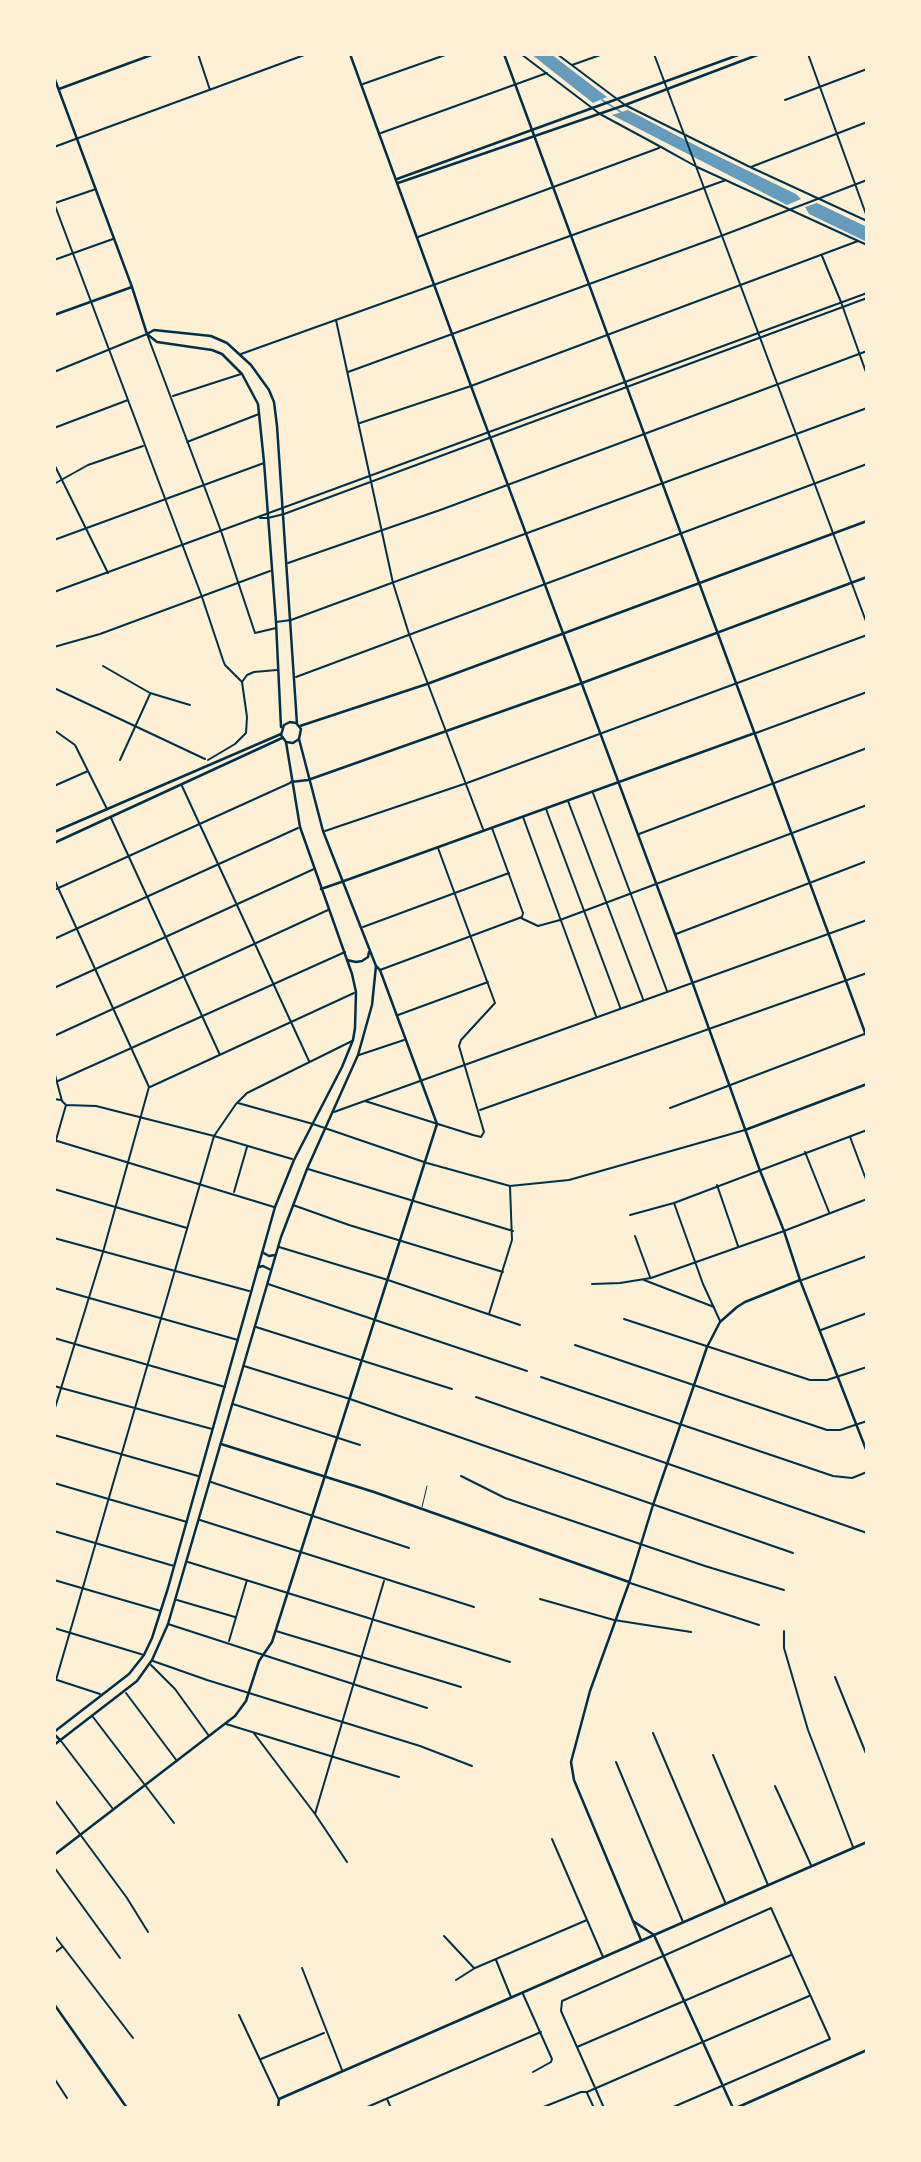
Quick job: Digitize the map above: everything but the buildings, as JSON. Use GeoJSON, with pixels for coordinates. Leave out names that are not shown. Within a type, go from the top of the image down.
{"type":"FeatureCollection","features":[{"type":"Feature","properties":{"kind":"main road"},"geometry":{"type":"LineString","coordinates":[[56,90],[154,54]]}},
{"type":"Feature","properties":{"kind":"main road"},"geometry":{"type":"LineString","coordinates":[[350,54],[800,1280],[867,1452]]}},
{"type":"Feature","properties":{"kind":"main road"},"geometry":{"type":"LineString","coordinates":[[504,54],[866,1034]]}},
{"type":"Feature","properties":{"kind":"main road"},"geometry":{"type":"LineString","coordinates":[[397,181],[741,54]]}},
{"type":"Feature","properties":{"kind":"main road"},"geometry":{"type":"LineString","coordinates":[[533,133],[600,114],[760,54]]}},
{"type":"Feature","properties":{"kind":"main road"},"geometry":{"type":"LineString","coordinates":[[54,77],[56,90],[77,138],[147,334],[157,342],[212,350],[230,359],[252,390],[260,414],[277,627],[281,732],[300,827],[345,952],[356,992],[353,1040],[342,1068],[294,1160],[275,1208],[162,1611],[144,1655],[129,1674],[54,1733],[60,1740]]}},
{"type":"Feature","properties":{"kind":"main road"},"geometry":{"type":"LineString","coordinates":[[54,314],[132,286]]}},
{"type":"Feature","properties":{"kind":"main road"},"geometry":{"type":"LineString","coordinates":[[54,842],[284,740],[293,743],[299,739],[302,732],[299,725],[274,402],[261,378],[227,343],[211,337],[154,330],[147,334]]}},
{"type":"Feature","properties":{"kind":"main road"},"geometry":{"type":"LineString","coordinates":[[230,359],[240,354]]}},
{"type":"Feature","properties":{"kind":"main road"},"geometry":{"type":"LineString","coordinates":[[54,832],[281,732],[287,723],[311,723],[427,684],[867,521]]}},
{"type":"Feature","properties":{"kind":"main road"},"geometry":{"type":"LineString","coordinates":[[291,782],[308,780],[445,732],[867,578]]}},
{"type":"Feature","properties":{"kind":"main road"},"geometry":{"type":"LineString","coordinates":[[321,889],[755,733]]}},
{"type":"Feature","properties":{"kind":"main road"},"geometry":{"type":"LineString","coordinates":[[54,1855],[235,1716],[250,1692],[287,1594],[427,1163],[437,1124],[380,970],[323,831],[299,739]]}},
{"type":"Feature","properties":{"kind":"main road"},"geometry":{"type":"LineString","coordinates":[[347,960],[362,961],[368,957],[370,949]]}},
{"type":"Feature","properties":{"kind":"main road"},"geometry":{"type":"LineString","coordinates":[[54,1745],[137,1681],[151,1662],[168,1624],[275,1255],[292,1205],[358,1055],[372,1006],[376,965]]}},
{"type":"Feature","properties":{"kind":"main road"},"geometry":{"type":"LineString","coordinates":[[745,1130],[867,1084]]}},
{"type":"Feature","properties":{"kind":"main road"},"geometry":{"type":"LineString","coordinates":[[262,1252],[269,1256],[275,1255]]}},
{"type":"Feature","properties":{"kind":"main road"},"geometry":{"type":"LineString","coordinates":[[259,1267],[271,1269]]}},
{"type":"Feature","properties":{"kind":"main road"},"geometry":{"type":"LineString","coordinates":[[641,1940],[574,1780],[571,1762],[575,1743],[707,1347],[720,1322],[745,1301],[800,1280]]}},
{"type":"Feature","properties":{"kind":"main road"},"geometry":{"type":"LineString","coordinates":[[221,1444],[428,1511],[629,1583]]}},
{"type":"Feature","properties":{"kind":"main road"},"geometry":{"type":"LineString","coordinates":[[168,1588],[178,1591]]}},
{"type":"Feature","properties":{"kind":"main road"},"geometry":{"type":"LineString","coordinates":[[278,2108],[279,2099],[867,1842]]}},
{"type":"Feature","properties":{"kind":"main road"},"geometry":{"type":"LineString","coordinates":[[633,1921],[654,1935],[734,2108],[867,2050]]}},
{"type":"Feature","properties":{"kind":"main road"},"geometry":{"type":"LineString","coordinates":[[54,2004],[127,2108]]}},
{"type":"Feature","properties":{"kind":"street"},"geometry":{"type":"LineString","coordinates":[[198,54],[210,90]]}},
{"type":"Feature","properties":{"kind":"street"},"geometry":{"type":"LineString","coordinates":[[54,147],[306,54]]}},
{"type":"Feature","properties":{"kind":"street"},"geometry":{"type":"LineString","coordinates":[[361,84],[448,54]]}},
{"type":"Feature","properties":{"kind":"street"},"geometry":{"type":"LineString","coordinates":[[522,54],[600,114],[697,167],[867,245]]}},
{"type":"Feature","properties":{"kind":"street"},"geometry":{"type":"LineString","coordinates":[[557,54],[622,106],[867,221]]}},
{"type":"Feature","properties":{"kind":"street"},"geometry":{"type":"LineString","coordinates":[[571,65],[603,54]]}},
{"type":"Feature","properties":{"kind":"street"},"geometry":{"type":"LineString","coordinates":[[654,54],[867,624]]}},
{"type":"Feature","properties":{"kind":"street"},"geometry":{"type":"LineString","coordinates":[[808,54],[867,216]]}},
{"type":"Feature","properties":{"kind":"street"},"geometry":{"type":"LineString","coordinates":[[785,100],[867,69]]}},
{"type":"Feature","properties":{"kind":"street"},"geometry":{"type":"LineString","coordinates":[[380,134],[547,73]]}},
{"type":"Feature","properties":{"kind":"street"},"geometry":{"type":"LineString","coordinates":[[750,167],[867,122]]}},
{"type":"Feature","properties":{"kind":"street"},"geometry":{"type":"LineString","coordinates":[[417,237],[661,147]]}},
{"type":"Feature","properties":{"kind":"street"},"geometry":{"type":"LineString","coordinates":[[240,354],[726,180]]}},
{"type":"Feature","properties":{"kind":"street"},"geometry":{"type":"LineString","coordinates":[[348,372],[867,180]]}},
{"type":"Feature","properties":{"kind":"street"},"geometry":{"type":"LineString","coordinates":[[96,189],[54,203],[225,665],[242,682],[247,717],[246,733],[235,744],[208,760]]}},
{"type":"Feature","properties":{"kind":"street"},"geometry":{"type":"LineString","coordinates":[[54,260],[114,239]]}},
{"type":"Feature","properties":{"kind":"street"},"geometry":{"type":"LineString","coordinates":[[359,424],[471,386],[858,241]]}},
{"type":"Feature","properties":{"kind":"street"},"geometry":{"type":"LineString","coordinates":[[822,255],[867,375]]}},
{"type":"Feature","properties":{"kind":"street"},"geometry":{"type":"LineString","coordinates":[[54,592],[867,293]]}},
{"type":"Feature","properties":{"kind":"street"},"geometry":{"type":"LineString","coordinates":[[259,518],[284,514],[867,298]]}},
{"type":"Feature","properties":{"kind":"street"},"geometry":{"type":"LineString","coordinates":[[336,320],[393,583],[427,684],[484,830]]}},
{"type":"Feature","properties":{"kind":"street"},"geometry":{"type":"LineString","coordinates":[[54,372],[147,334],[221,531],[255,633],[277,627]]}},
{"type":"Feature","properties":{"kind":"street"},"geometry":{"type":"LineString","coordinates":[[288,563],[443,509],[867,351]]}},
{"type":"Feature","properties":{"kind":"street"},"geometry":{"type":"LineString","coordinates":[[694,355],[696,362]]}},
{"type":"Feature","properties":{"kind":"street"},"geometry":{"type":"LineString","coordinates":[[170,393],[174,396],[242,374]]}},
{"type":"Feature","properties":{"kind":"street"},"geometry":{"type":"LineString","coordinates":[[54,428],[128,400]]}},
{"type":"Feature","properties":{"kind":"street"},"geometry":{"type":"LineString","coordinates":[[559,407],[561,412]]}},
{"type":"Feature","properties":{"kind":"street"},"geometry":{"type":"LineString","coordinates":[[276,622],[291,620],[867,408]]}},
{"type":"Feature","properties":{"kind":"street"},"geometry":{"type":"LineString","coordinates":[[187,442],[260,414]]}},
{"type":"Feature","properties":{"kind":"street"},"geometry":{"type":"LineString","coordinates":[[54,484],[88,465],[145,445]]}},
{"type":"Feature","properties":{"kind":"street"},"geometry":{"type":"LineString","coordinates":[[444,449],[446,454]]}},
{"type":"Feature","properties":{"kind":"street"},"geometry":{"type":"LineString","coordinates":[[54,540],[264,462]]}},
{"type":"Feature","properties":{"kind":"street"},"geometry":{"type":"LineString","coordinates":[[54,464],[108,574]]}},
{"type":"Feature","properties":{"kind":"street"},"geometry":{"type":"LineString","coordinates":[[296,677],[867,464]]}},
{"type":"Feature","properties":{"kind":"street"},"geometry":{"type":"LineString","coordinates":[[54,647],[100,634],[271,571]]}},
{"type":"Feature","properties":{"kind":"street"},"geometry":{"type":"LineString","coordinates":[[323,831],[467,783],[867,635]]}},
{"type":"Feature","properties":{"kind":"street"},"geometry":{"type":"LineString","coordinates":[[103,666],[150,693],[190,705]]}},
{"type":"Feature","properties":{"kind":"street"},"geometry":{"type":"LineString","coordinates":[[242,682],[254,671],[278,670]]}},
{"type":"Feature","properties":{"kind":"street"},"geometry":{"type":"LineString","coordinates":[[54,688],[208,760]]}},
{"type":"Feature","properties":{"kind":"street"},"geometry":{"type":"LineString","coordinates":[[755,733],[867,692]]}},
{"type":"Feature","properties":{"kind":"street"},"geometry":{"type":"LineString","coordinates":[[120,760],[150,693]]}},
{"type":"Feature","properties":{"kind":"street"},"geometry":{"type":"LineString","coordinates":[[54,730],[75,745],[107,810]]}},
{"type":"Feature","properties":{"kind":"street"},"geometry":{"type":"LineString","coordinates":[[638,834],[867,748]]}},
{"type":"Feature","properties":{"kind":"street"},"geometry":{"type":"LineString","coordinates":[[208,760],[208,766]]}},
{"type":"Feature","properties":{"kind":"street"},"geometry":{"type":"LineString","coordinates":[[54,786],[88,771]]}},
{"type":"Feature","properties":{"kind":"street"},"geometry":{"type":"LineString","coordinates":[[54,890],[291,782]]}},
{"type":"Feature","properties":{"kind":"street"},"geometry":{"type":"LineString","coordinates":[[182,785],[309,1061]]}},
{"type":"Feature","properties":{"kind":"street"},"geometry":{"type":"LineString","coordinates":[[593,792],[667,992]]}},
{"type":"Feature","properties":{"kind":"street"},"geometry":{"type":"LineString","coordinates":[[568,800],[643,1000]]}},
{"type":"Feature","properties":{"kind":"street"},"geometry":{"type":"LineString","coordinates":[[380,970],[522,917],[538,926],[560,920],[867,805]]}},
{"type":"Feature","properties":{"kind":"street"},"geometry":{"type":"LineString","coordinates":[[545,808],[620,1008]]}},
{"type":"Feature","properties":{"kind":"street"},"geometry":{"type":"LineString","coordinates":[[523,816],[596,1017]]}},
{"type":"Feature","properties":{"kind":"street"},"geometry":{"type":"LineString","coordinates":[[110,817],[220,1055]]}},
{"type":"Feature","properties":{"kind":"street"},"geometry":{"type":"LineString","coordinates":[[54,939],[300,827]]}},
{"type":"Feature","properties":{"kind":"street"},"geometry":{"type":"LineString","coordinates":[[492,827],[523,913],[522,917]]}},
{"type":"Feature","properties":{"kind":"street"},"geometry":{"type":"LineString","coordinates":[[364,1101],[473,1135],[481,1137],[484,1132],[459,1046],[461,1040],[495,1004],[437,847]]}},
{"type":"Feature","properties":{"kind":"street"},"geometry":{"type":"LineString","coordinates":[[675,934],[867,861]]}},
{"type":"Feature","properties":{"kind":"street"},"geometry":{"type":"LineString","coordinates":[[54,988],[314,869]]}},
{"type":"Feature","properties":{"kind":"street"},"geometry":{"type":"LineString","coordinates":[[362,928],[509,873]]}},
{"type":"Feature","properties":{"kind":"street"},"geometry":{"type":"LineString","coordinates":[[54,879],[149,1087],[103,1252],[54,1411]]}},
{"type":"Feature","properties":{"kind":"street"},"geometry":{"type":"LineString","coordinates":[[54,1036],[328,910]]}},
{"type":"Feature","properties":{"kind":"street"},"geometry":{"type":"LineString","coordinates":[[332,1112],[867,920]]}},
{"type":"Feature","properties":{"kind":"street"},"geometry":{"type":"LineString","coordinates":[[58,1081],[345,952]]}},
{"type":"Feature","properties":{"kind":"street"},"geometry":{"type":"LineString","coordinates":[[479,1110],[867,972]]}},
{"type":"Feature","properties":{"kind":"street"},"geometry":{"type":"LineString","coordinates":[[397,1015],[488,982]]}},
{"type":"Feature","properties":{"kind":"street"},"geometry":{"type":"LineString","coordinates":[[149,1087],[356,992]]}},
{"type":"Feature","properties":{"kind":"street"},"geometry":{"type":"LineString","coordinates":[[670,1108],[866,1034]]}},
{"type":"Feature","properties":{"kind":"street"},"geometry":{"type":"LineString","coordinates":[[358,1055],[406,1039]]}},
{"type":"Feature","properties":{"kind":"street"},"geometry":{"type":"LineString","coordinates":[[102,1695],[55,1679],[214,1136],[237,1102],[247,1093],[353,1040]]}},
{"type":"Feature","properties":{"kind":"street"},"geometry":{"type":"LineString","coordinates":[[54,1072],[62,1101]]}},
{"type":"Feature","properties":{"kind":"street"},"geometry":{"type":"LineString","coordinates":[[54,1099],[66,1105],[96,1106],[141,1117],[294,1160]]}},
{"type":"Feature","properties":{"kind":"street"},"geometry":{"type":"LineString","coordinates":[[237,1102],[313,1124],[324,1130],[427,1163],[510,1186],[569,1180],[745,1130]]}},
{"type":"Feature","properties":{"kind":"street"},"geometry":{"type":"LineString","coordinates":[[54,1147],[66,1105]]}},
{"type":"Feature","properties":{"kind":"street"},"geometry":{"type":"LineString","coordinates":[[630,1215],[674,1203],[759,1168],[867,1130]]}},
{"type":"Feature","properties":{"kind":"street"},"geometry":{"type":"LineString","coordinates":[[850,1136],[867,1182]]}},
{"type":"Feature","properties":{"kind":"street"},"geometry":{"type":"LineString","coordinates":[[55,1140],[275,1208]]}},
{"type":"Feature","properties":{"kind":"street"},"geometry":{"type":"LineString","coordinates":[[233,1194],[248,1146]]}},
{"type":"Feature","properties":{"kind":"street"},"geometry":{"type":"LineString","coordinates":[[805,1152],[830,1213]]}},
{"type":"Feature","properties":{"kind":"street"},"geometry":{"type":"LineString","coordinates":[[307,1169],[513,1231]]}},
{"type":"Feature","properties":{"kind":"street"},"geometry":{"type":"LineString","coordinates":[[717,1185],[738,1247]]}},
{"type":"Feature","properties":{"kind":"street"},"geometry":{"type":"LineString","coordinates":[[489,1314],[511,1249],[513,1231],[510,1186]]}},
{"type":"Feature","properties":{"kind":"street"},"geometry":{"type":"LineString","coordinates":[[54,1189],[187,1227]]}},
{"type":"Feature","properties":{"kind":"street"},"geometry":{"type":"LineString","coordinates":[[592,1284],[651,1278],[867,1199]]}},
{"type":"Feature","properties":{"kind":"street"},"geometry":{"type":"LineString","coordinates":[[674,1203],[720,1322]]}},
{"type":"Feature","properties":{"kind":"street"},"geometry":{"type":"LineString","coordinates":[[292,1205],[503,1272]]}},
{"type":"Feature","properties":{"kind":"street"},"geometry":{"type":"LineString","coordinates":[[635,1236],[651,1278]]}},
{"type":"Feature","properties":{"kind":"street"},"geometry":{"type":"LineString","coordinates":[[54,1238],[251,1292]]}},
{"type":"Feature","properties":{"kind":"street"},"geometry":{"type":"LineString","coordinates":[[278,1247],[388,1280],[520,1325]]}},
{"type":"Feature","properties":{"kind":"street"},"geometry":{"type":"LineString","coordinates":[[800,1280],[867,1256]]}},
{"type":"Feature","properties":{"kind":"street"},"geometry":{"type":"LineString","coordinates":[[643,1280],[714,1307]]}},
{"type":"Feature","properties":{"kind":"street"},"geometry":{"type":"LineString","coordinates":[[267,1284],[527,1371]]}},
{"type":"Feature","properties":{"kind":"street"},"geometry":{"type":"LineString","coordinates":[[54,1288],[238,1340]]}},
{"type":"Feature","properties":{"kind":"street"},"geometry":{"type":"LineString","coordinates":[[821,1330],[867,1313]]}},
{"type":"Feature","properties":{"kind":"street"},"geometry":{"type":"LineString","coordinates":[[624,1319],[810,1380],[839,1377],[867,1367]]}},
{"type":"Feature","properties":{"kind":"street"},"geometry":{"type":"LineString","coordinates":[[255,1326],[452,1389]]}},
{"type":"Feature","properties":{"kind":"street"},"geometry":{"type":"LineString","coordinates":[[54,1338],[225,1387]]}},
{"type":"Feature","properties":{"kind":"street"},"geometry":{"type":"LineString","coordinates":[[575,1345],[827,1430],[841,1430],[867,1421]]}},
{"type":"Feature","properties":{"kind":"street"},"geometry":{"type":"LineString","coordinates":[[243,1366],[350,1399],[793,1553]]}},
{"type":"Feature","properties":{"kind":"street"},"geometry":{"type":"LineString","coordinates":[[541,1377],[833,1476],[852,1478],[867,1472]]}},
{"type":"Feature","properties":{"kind":"street"},"geometry":{"type":"LineString","coordinates":[[54,1386],[213,1430]]}},
{"type":"Feature","properties":{"kind":"street"},"geometry":{"type":"LineString","coordinates":[[476,1397],[867,1533]]}},
{"type":"Feature","properties":{"kind":"street"},"geometry":{"type":"LineString","coordinates":[[232,1404],[360,1445]]}},
{"type":"Feature","properties":{"kind":"street"},"geometry":{"type":"LineString","coordinates":[[54,1435],[200,1476]]}},
{"type":"Feature","properties":{"kind":"street"},"geometry":{"type":"LineString","coordinates":[[461,1476],[505,1498],[784,1590]]}},
{"type":"Feature","properties":{"kind":"street"},"geometry":{"type":"LineString","coordinates":[[210,1482],[409,1548]]}},
{"type":"Feature","properties":{"kind":"street"},"geometry":{"type":"LineString","coordinates":[[54,1483],[187,1522]]}},
{"type":"Feature","properties":{"kind":"street"},"geometry":{"type":"LineString","coordinates":[[199,1520],[474,1607]]}},
{"type":"Feature","properties":{"kind":"street"},"geometry":{"type":"LineString","coordinates":[[54,1531],[174,1566]]}},
{"type":"Feature","properties":{"kind":"street"},"geometry":{"type":"LineString","coordinates":[[187,1561],[510,1662]]}},
{"type":"Feature","properties":{"kind":"street"},"geometry":{"type":"LineString","coordinates":[[54,1580],[162,1611]]}},
{"type":"Feature","properties":{"kind":"street"},"geometry":{"type":"LineString","coordinates":[[228,1642],[247,1580]]}},
{"type":"Feature","properties":{"kind":"street"},"geometry":{"type":"LineString","coordinates":[[315,1814],[384,1580]]}},
{"type":"Feature","properties":{"kind":"street"},"geometry":{"type":"LineString","coordinates":[[629,1583],[759,1625]]}},
{"type":"Feature","properties":{"kind":"street"},"geometry":{"type":"LineString","coordinates":[[540,1599],[614,1620],[691,1632]]}},
{"type":"Feature","properties":{"kind":"street"},"geometry":{"type":"LineString","coordinates":[[176,1600],[236,1618]]}},
{"type":"Feature","properties":{"kind":"street"},"geometry":{"type":"LineString","coordinates":[[168,1624],[427,1708]]}},
{"type":"Feature","properties":{"kind":"street"},"geometry":{"type":"LineString","coordinates":[[54,1628],[144,1655]]}},
{"type":"Feature","properties":{"kind":"street"},"geometry":{"type":"LineString","coordinates":[[275,1630],[461,1687]]}},
{"type":"Feature","properties":{"kind":"street"},"geometry":{"type":"LineString","coordinates":[[783,1632],[787,1658],[808,1730],[854,1848]]}},
{"type":"Feature","properties":{"kind":"street"},"geometry":{"type":"LineString","coordinates":[[151,1662],[420,1746],[472,1766]]}},
{"type":"Feature","properties":{"kind":"street"},"geometry":{"type":"LineString","coordinates":[[151,1662],[209,1737]]}},
{"type":"Feature","properties":{"kind":"street"},"geometry":{"type":"LineString","coordinates":[[835,1677],[867,1756]]}},
{"type":"Feature","properties":{"kind":"street"},"geometry":{"type":"LineString","coordinates":[[125,1692],[178,1762]]}},
{"type":"Feature","properties":{"kind":"street"},"geometry":{"type":"LineString","coordinates":[[93,1716],[174,1823]]}},
{"type":"Feature","properties":{"kind":"street"},"geometry":{"type":"LineString","coordinates":[[225,1724],[398,1777]]}},
{"type":"Feature","properties":{"kind":"street"},"geometry":{"type":"LineString","coordinates":[[253,1731],[315,1814],[347,1863]]}},
{"type":"Feature","properties":{"kind":"street"},"geometry":{"type":"LineString","coordinates":[[653,1733],[725,1903]]}},
{"type":"Feature","properties":{"kind":"street"},"geometry":{"type":"LineString","coordinates":[[60,1740],[113,1810]]}},
{"type":"Feature","properties":{"kind":"street"},"geometry":{"type":"LineString","coordinates":[[713,1755],[768,1885]]}},
{"type":"Feature","properties":{"kind":"street"},"geometry":{"type":"LineString","coordinates":[[616,1762],[683,1922]]}},
{"type":"Feature","properties":{"kind":"street"},"geometry":{"type":"LineString","coordinates":[[775,1786],[811,1866]]}},
{"type":"Feature","properties":{"kind":"street"},"geometry":{"type":"LineString","coordinates":[[54,1799],[127,1898],[148,1932]]}},
{"type":"Feature","properties":{"kind":"street"},"geometry":{"type":"LineString","coordinates":[[552,1839],[603,1958]]}},
{"type":"Feature","properties":{"kind":"street"},"geometry":{"type":"LineString","coordinates":[[54,1867],[121,1958]]}},
{"type":"Feature","properties":{"kind":"street"},"geometry":{"type":"LineString","coordinates":[[604,2108],[561,2011],[562,2001],[771,1908],[830,2039],[671,2108]]}},
{"type":"Feature","properties":{"kind":"street"},"geometry":{"type":"LineString","coordinates":[[456,1980],[475,1968],[587,1920]]}},
{"type":"Feature","properties":{"kind":"street"},"geometry":{"type":"LineString","coordinates":[[54,1935],[133,2038]]}},
{"type":"Feature","properties":{"kind":"street"},"geometry":{"type":"LineString","coordinates":[[444,1936],[475,1968]]}},
{"type":"Feature","properties":{"kind":"street"},"geometry":{"type":"LineString","coordinates":[[54,1953],[63,1947]]}},
{"type":"Feature","properties":{"kind":"street"},"geometry":{"type":"LineString","coordinates":[[576,2047],[792,1955]]}},
{"type":"Feature","properties":{"kind":"street"},"geometry":{"type":"LineString","coordinates":[[496,1959],[512,1997]]}},
{"type":"Feature","properties":{"kind":"street"},"geometry":{"type":"LineString","coordinates":[[302,1968],[315,2008],[342,2071]]}},
{"type":"Feature","properties":{"kind":"street"},"geometry":{"type":"LineString","coordinates":[[523,1993],[551,2062],[533,2072]]}},
{"type":"Feature","properties":{"kind":"street"},"geometry":{"type":"LineString","coordinates":[[541,2108],[595,2089],[810,1996]]}},
{"type":"Feature","properties":{"kind":"street"},"geometry":{"type":"LineString","coordinates":[[239,2015],[279,2099]]}},
{"type":"Feature","properties":{"kind":"street"},"geometry":{"type":"LineString","coordinates":[[260,2059],[325,2032]]}},
{"type":"Feature","properties":{"kind":"street"},"geometry":{"type":"LineString","coordinates":[[365,2108],[541,2032]]}},
{"type":"Feature","properties":{"kind":"street"},"geometry":{"type":"LineString","coordinates":[[54,2078],[67,2098]]}},
{"type":"Feature","properties":{"kind":"street"},"geometry":{"type":"LineString","coordinates":[[587,2092],[594,2108]]}},
{"type":"Feature","properties":{"kind":"street"},"geometry":{"type":"LineString","coordinates":[[387,2098],[391,2108]]}},
{"type":"Feature","properties":{"kind":"lane"},"geometry":{"type":"LineString","coordinates":[[422,1509],[427,1486]]}},
{"type":"Feature","properties":{"kind":"water"},"geometry":{"type":"Polygon","coordinates":[[[531,54],[551,54],[607,97],[593,103],[531,54]]]}},
{"type":"Feature","properties":{"kind":"water"},"geometry":{"type":"Polygon","coordinates":[[[628,110],[796,194],[801,199],[787,205],[612,115],[628,110]]]}},
{"type":"Feature","properties":{"kind":"water"},"geometry":{"type":"Polygon","coordinates":[[[817,203],[867,227],[867,242],[809,214],[805,207],[817,203]]]}},
{"type":"Feature","properties":{"kind":"waterway"},"geometry":{"type":"LineString","coordinates":[[602,100],[621,112]]}}]}
